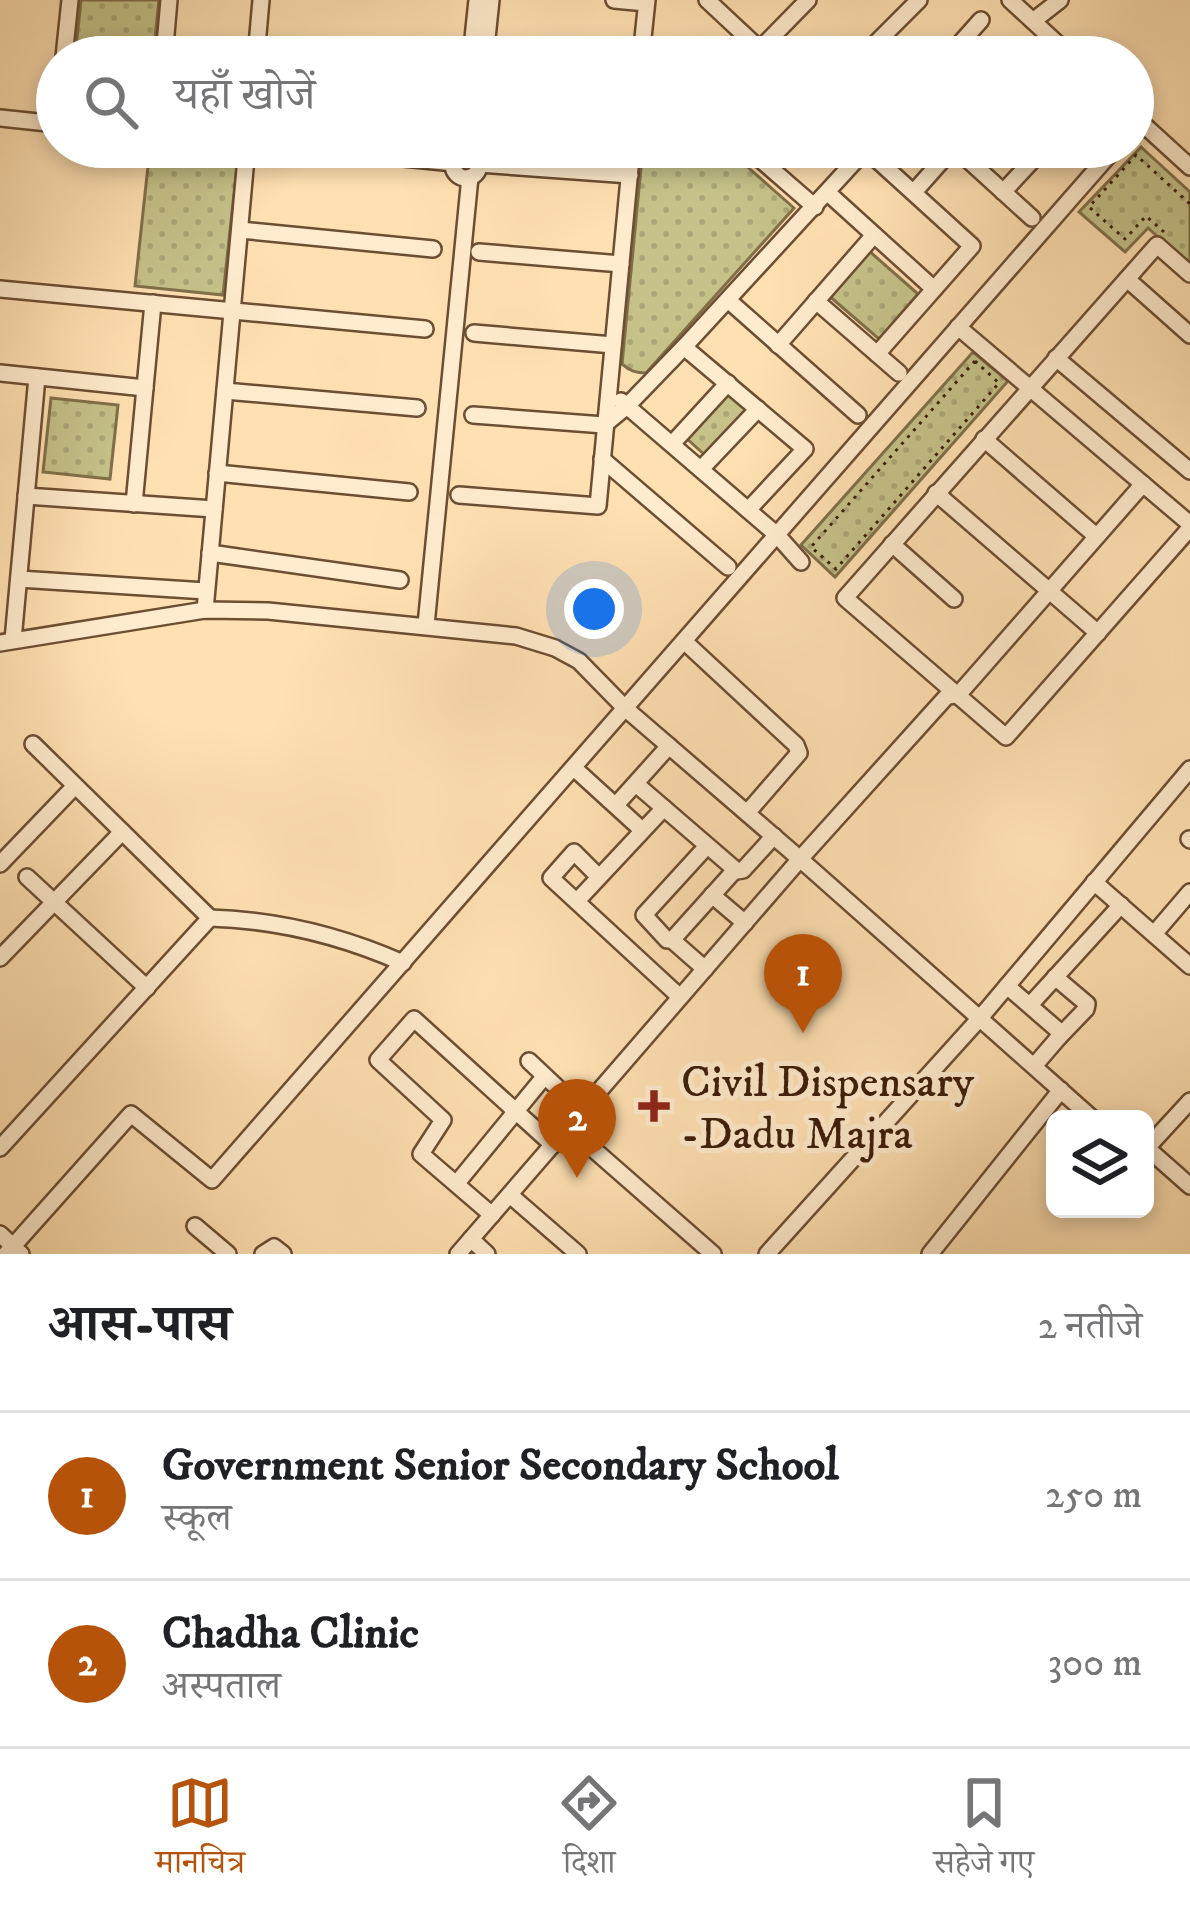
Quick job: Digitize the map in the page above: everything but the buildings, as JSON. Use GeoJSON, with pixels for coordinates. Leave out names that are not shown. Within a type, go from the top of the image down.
{"type":"FeatureCollection","features":[{"type":"Feature","properties":{"kind":"street"},"geometry":{"type":"LineString","coordinates":[[66,36],[70,0]]}},
{"type":"Feature","properties":{"kind":"street"},"geometry":{"type":"LineString","coordinates":[[166,36],[169,0]]}},
{"type":"Feature","properties":{"kind":"street"},"geometry":{"type":"LineString","coordinates":[[257,36],[261,0]]}},
{"type":"Feature","properties":{"kind":"street"},"geometry":{"type":"LineString","coordinates":[[474,36],[477,0]]}},
{"type":"Feature","properties":{"kind":"street"},"geometry":{"type":"LineString","coordinates":[[487,36],[490,0]]}},
{"type":"Feature","properties":{"kind":"street"},"geometry":{"type":"LineString","coordinates":[[614,0],[647,1],[644,36]]}},
{"type":"Feature","properties":{"kind":"street"},"geometry":{"type":"LineString","coordinates":[[707,0],[746,36]]}},
{"type":"Feature","properties":{"kind":"street"},"geometry":{"type":"LineString","coordinates":[[778,36],[808,0]]}},
{"type":"Feature","properties":{"kind":"street"},"geometry":{"type":"LineString","coordinates":[[883,36],[919,0]]}},
{"type":"Feature","properties":{"kind":"street"},"geometry":{"type":"LineString","coordinates":[[1010,0],[1049,36]]}},
{"type":"Feature","properties":{"kind":"street"},"geometry":{"type":"LineString","coordinates":[[1033,21],[1060,0]]}},
{"type":"Feature","properties":{"kind":"street"},"geometry":{"type":"LineString","coordinates":[[967,36],[981,20]]}},
{"type":"Feature","properties":{"kind":"street"},"geometry":{"type":"LineString","coordinates":[[0,118],[36,122]]}},
{"type":"Feature","properties":{"kind":"street"},"geometry":{"type":"LineString","coordinates":[[1154,137],[1190,166]]}},
{"type":"Feature","properties":{"kind":"street"},"geometry":{"type":"LineString","coordinates":[[205,610],[245,168]]}},
{"type":"Feature","properties":{"kind":"street"},"geometry":{"type":"LineString","coordinates":[[426,625],[468,168]]}},
{"type":"Feature","properties":{"kind":"street"},"geometry":{"type":"LineString","coordinates":[[564,168],[630,175]]}},
{"type":"Feature","properties":{"kind":"street"},"geometry":{"type":"LineString","coordinates":[[459,495],[598,506],[630,168]]}},
{"type":"Feature","properties":{"kind":"street"},"geometry":{"type":"LineString","coordinates":[[770,168],[815,207]]}},
{"type":"Feature","properties":{"kind":"street"},"geometry":{"type":"LineString","coordinates":[[473,415],[604,425],[684,347],[849,168]]}},
{"type":"Feature","properties":{"kind":"street"},"geometry":{"type":"LineString","coordinates":[[877,354],[972,246],[888,168]]}},
{"type":"Feature","properties":{"kind":"street"},"geometry":{"type":"LineString","coordinates":[[914,192],[935,168]]}},
{"type":"Feature","properties":{"kind":"street"},"geometry":{"type":"LineString","coordinates":[[977,168],[1032,218]]}},
{"type":"Feature","properties":{"kind":"street"},"geometry":{"type":"LineString","coordinates":[[1003,191],[1025,168]]}},
{"type":"Feature","properties":{"kind":"street"},"geometry":{"type":"LineString","coordinates":[[10,1247],[131,1114],[212,1180],[1098,168]]}},
{"type":"Feature","properties":{"kind":"street"},"geometry":{"type":"LineString","coordinates":[[828,193],[934,289]]}},
{"type":"Feature","properties":{"kind":"street"},"geometry":{"type":"LineString","coordinates":[[239,230],[433,249]]}},
{"type":"Feature","properties":{"kind":"street"},"geometry":{"type":"LineString","coordinates":[[778,345],[874,235]]}},
{"type":"Feature","properties":{"kind":"street"},"geometry":{"type":"LineString","coordinates":[[958,327],[1030,387],[1190,526],[1006,737],[845,598],[984,439],[1030,387],[1157,245],[1190,274]]}},
{"type":"Feature","properties":{"kind":"street"},"geometry":{"type":"LineString","coordinates":[[479,252],[621,264]]}},
{"type":"Feature","properties":{"kind":"street"},"geometry":{"type":"LineString","coordinates":[[1127,279],[1190,335]]}},
{"type":"Feature","properties":{"kind":"street"},"geometry":{"type":"LineString","coordinates":[[0,289],[425,329]]}},
{"type":"Feature","properties":{"kind":"street"},"geometry":{"type":"LineString","coordinates":[[728,300],[858,415]]}},
{"type":"Feature","properties":{"kind":"street"},"geometry":{"type":"LineString","coordinates":[[816,301],[899,373]]}},
{"type":"Feature","properties":{"kind":"street"},"geometry":{"type":"LineString","coordinates":[[134,504],[153,303]]}},
{"type":"Feature","properties":{"kind":"street"},"geometry":{"type":"LineString","coordinates":[[474,333],[613,345]]}},
{"type":"Feature","properties":{"kind":"street"},"geometry":{"type":"LineString","coordinates":[[684,347],[805,449],[748,510]]}},
{"type":"Feature","properties":{"kind":"street"},"geometry":{"type":"LineString","coordinates":[[1056,358],[1190,471]]}},
{"type":"Feature","properties":{"kind":"street"},"geometry":{"type":"LineString","coordinates":[[0,373],[145,388]]}},
{"type":"Feature","properties":{"kind":"street"},"geometry":{"type":"LineString","coordinates":[[37,377],[19,579],[7,641],[205,610],[426,625],[516,636],[555,648],[579,661],[626,709],[1083,1110]]}},
{"type":"Feature","properties":{"kind":"street"},"geometry":{"type":"LineString","coordinates":[[672,444],[728,383]]}},
{"type":"Feature","properties":{"kind":"street"},"geometry":{"type":"LineString","coordinates":[[225,391],[417,408]]}},
{"type":"Feature","properties":{"kind":"street"},"geometry":{"type":"LineString","coordinates":[[610,391],[777,535],[801,562]]}},
{"type":"Feature","properties":{"kind":"street"},"geometry":{"type":"LineString","coordinates":[[701,469],[758,409]]}},
{"type":"Feature","properties":{"kind":"street"},"geometry":{"type":"LineString","coordinates":[[984,439],[1096,536]]}},
{"type":"Feature","properties":{"kind":"street"},"geometry":{"type":"LineString","coordinates":[[602,458],[728,566]]}},
{"type":"Feature","properties":{"kind":"street"},"geometry":{"type":"LineString","coordinates":[[217,473],[409,492]]}},
{"type":"Feature","properties":{"kind":"street"},"geometry":{"type":"LineString","coordinates":[[458,1254],[800,859],[946,696],[958,695],[1143,484]]}},
{"type":"Feature","properties":{"kind":"street"},"geometry":{"type":"LineString","coordinates":[[936,494],[1098,633]]}},
{"type":"Feature","properties":{"kind":"street"},"geometry":{"type":"LineString","coordinates":[[26,496],[214,509]]}},
{"type":"Feature","properties":{"kind":"street"},"geometry":{"type":"LineString","coordinates":[[892,544],[954,599]]}},
{"type":"Feature","properties":{"kind":"street"},"geometry":{"type":"LineString","coordinates":[[210,553],[400,580]]}},
{"type":"Feature","properties":{"kind":"street"},"geometry":{"type":"LineString","coordinates":[[19,579],[206,591]]}},
{"type":"Feature","properties":{"kind":"street"},"geometry":{"type":"LineString","coordinates":[[685,641],[800,753],[747,813]]}},
{"type":"Feature","properties":{"kind":"street"},"geometry":{"type":"LineString","coordinates":[[33,744],[210,918],[313,931],[403,963]]}},
{"type":"Feature","properties":{"kind":"street"},"geometry":{"type":"LineString","coordinates":[[616,805],[669,746]]}},
{"type":"Feature","properties":{"kind":"street"},"geometry":{"type":"LineString","coordinates":[[574,768],[643,830]]}},
{"type":"Feature","properties":{"kind":"street"},"geometry":{"type":"LineString","coordinates":[[767,1254],[980,1018],[1190,769]]}},
{"type":"Feature","properties":{"kind":"street"},"geometry":{"type":"LineString","coordinates":[[636,784],[735,869],[743,870],[774,836]]}},
{"type":"Feature","properties":{"kind":"street"},"geometry":{"type":"LineString","coordinates":[[0,864],[76,786]]}},
{"type":"Feature","properties":{"kind":"street"},"geometry":{"type":"LineString","coordinates":[[577,901],[664,808]]}},
{"type":"Feature","properties":{"kind":"street"},"geometry":{"type":"LineString","coordinates":[[0,958],[122,832]]}},
{"type":"Feature","properties":{"kind":"street"},"geometry":{"type":"LineString","coordinates":[[705,969],[644,915],[707,846]]}},
{"type":"Feature","properties":{"kind":"street"},"geometry":{"type":"LineString","coordinates":[[598,876],[574,852],[551,878],[680,997]]}},
{"type":"Feature","properties":{"kind":"street"},"geometry":{"type":"LineString","coordinates":[[672,940],[735,869]]}},
{"type":"Feature","properties":{"kind":"street"},"geometry":{"type":"LineString","coordinates":[[27,877],[147,988]]}},
{"type":"Feature","properties":{"kind":"street"},"geometry":{"type":"LineString","coordinates":[[1094,882],[1190,966]]}},
{"type":"Feature","properties":{"kind":"street"},"geometry":{"type":"LineString","coordinates":[[1154,934],[1190,892]]}},
{"type":"Feature","properties":{"kind":"street"},"geometry":{"type":"LineString","coordinates":[[712,896],[745,923]]}},
{"type":"Feature","properties":{"kind":"street"},"geometry":{"type":"LineString","coordinates":[[1030,1005],[1121,905]]}},
{"type":"Feature","properties":{"kind":"street"},"geometry":{"type":"LineString","coordinates":[[0,1148],[210,918]]}},
{"type":"Feature","properties":{"kind":"street"},"geometry":{"type":"LineString","coordinates":[[1052,932],[1077,953]]}},
{"type":"Feature","properties":{"kind":"street"},"geometry":{"type":"LineString","coordinates":[[1034,1066],[1086,1009],[1087,1004],[1055,977]]}},
{"type":"Feature","properties":{"kind":"street"},"geometry":{"type":"LineString","coordinates":[[1007,986],[1058,1028],[1059,1037]]}},
{"type":"Feature","properties":{"kind":"street"},"geometry":{"type":"LineString","coordinates":[[492,1215],[421,1154],[443,1120],[378,1060],[414,1019],[553,1144]]}},
{"type":"Feature","properties":{"kind":"street"},"geometry":{"type":"LineString","coordinates":[[529,1061],[582,1111]]}},
{"type":"Feature","properties":{"kind":"street"},"geometry":{"type":"LineString","coordinates":[[457,1183],[544,1077]]}},
{"type":"Feature","properties":{"kind":"street"},"geometry":{"type":"LineString","coordinates":[[930,1254],[1061,1090]]}},
{"type":"Feature","properties":{"kind":"street"},"geometry":{"type":"LineString","coordinates":[[1154,1140],[1190,1101]]}},
{"type":"Feature","properties":{"kind":"street"},"geometry":{"type":"LineString","coordinates":[[1174,1118],[1190,1132]]}},
{"type":"Feature","properties":{"kind":"street"},"geometry":{"type":"LineString","coordinates":[[568,1127],[713,1254]]}},
{"type":"Feature","properties":{"kind":"street"},"geometry":{"type":"LineString","coordinates":[[1154,1156],[1190,1186]]}},
{"type":"Feature","properties":{"kind":"street"},"geometry":{"type":"LineString","coordinates":[[509,1195],[578,1254]]}},
{"type":"Feature","properties":{"kind":"street"},"geometry":{"type":"LineString","coordinates":[[195,1226],[228,1254]]}},
{"type":"Feature","properties":{"kind":"street"},"geometry":{"type":"LineString","coordinates":[[471,1239],[488,1254]]}},
{"type":"Feature","properties":{"kind":"street"},"geometry":{"type":"LineString","coordinates":[[263,1254],[274,1247],[283,1254]]}},
{"type":"Feature","properties":{"kind":"path"},"geometry":{"type":"LineString","coordinates":[[1124,168],[1090,207],[1126,238],[1146,216],[1175,243]]}},
{"type":"Feature","properties":{"kind":"path"},"geometry":{"type":"LineString","coordinates":[[1150,168],[1190,204]]}},
{"type":"Feature","properties":{"kind":"path"},"geometry":{"type":"LineString","coordinates":[[975,361],[999,383],[836,569],[811,547],[975,361]]}},
{"type":"Feature","properties":{"kind":"shaded area"},"geometry":{"type":"Polygon","coordinates":[[[81,0],[159,0],[155,36],[77,36],[81,0]]]}},
{"type":"Feature","properties":{"kind":"shaded area"},"geometry":{"type":"Polygon","coordinates":[[[1154,159],[1190,192],[1190,266],[1148,228],[1125,252],[1079,212],[1121,168],[1154,168],[1154,159]]]}},
{"type":"Feature","properties":{"kind":"shaded area"},"geometry":{"type":"Polygon","coordinates":[[[148,168],[237,168],[223,295],[135,286],[148,168]]]}},
{"type":"Feature","properties":{"kind":"shaded area"},"geometry":{"type":"Polygon","coordinates":[[[641,168],[749,168],[794,208],[646,373],[622,364],[641,168]]]}},
{"type":"Feature","properties":{"kind":"shaded area"},"geometry":{"type":"Polygon","coordinates":[[[868,250],[918,294],[879,339],[828,295],[868,250]]]}},
{"type":"Feature","properties":{"kind":"shaded area"},"geometry":{"type":"Polygon","coordinates":[[[973,352],[1008,381],[835,577],[801,545],[973,352]]]}},
{"type":"Feature","properties":{"kind":"shaded area"},"geometry":{"type":"Polygon","coordinates":[[[727,392],[747,410],[706,456],[686,438],[727,392]]]}},
{"type":"Feature","properties":{"kind":"shaded area"},"geometry":{"type":"Polygon","coordinates":[[[51,398],[118,405],[110,479],[43,472],[51,398]]]}},
{"type":"Feature","properties":{"kind":"place","name":"Government Senior Secondary School"},"geometry":{"type":"Point","coordinates":[803,1033]}},
{"type":"Feature","properties":{"kind":"place","name":"Civil Dispensary -Dadu Majra"},"geometry":{"type":"Point","coordinates":[654,1106]}},
{"type":"Feature","properties":{"kind":"place","name":"Chadha Clinic"},"geometry":{"type":"Point","coordinates":[577,1178]}}]}
